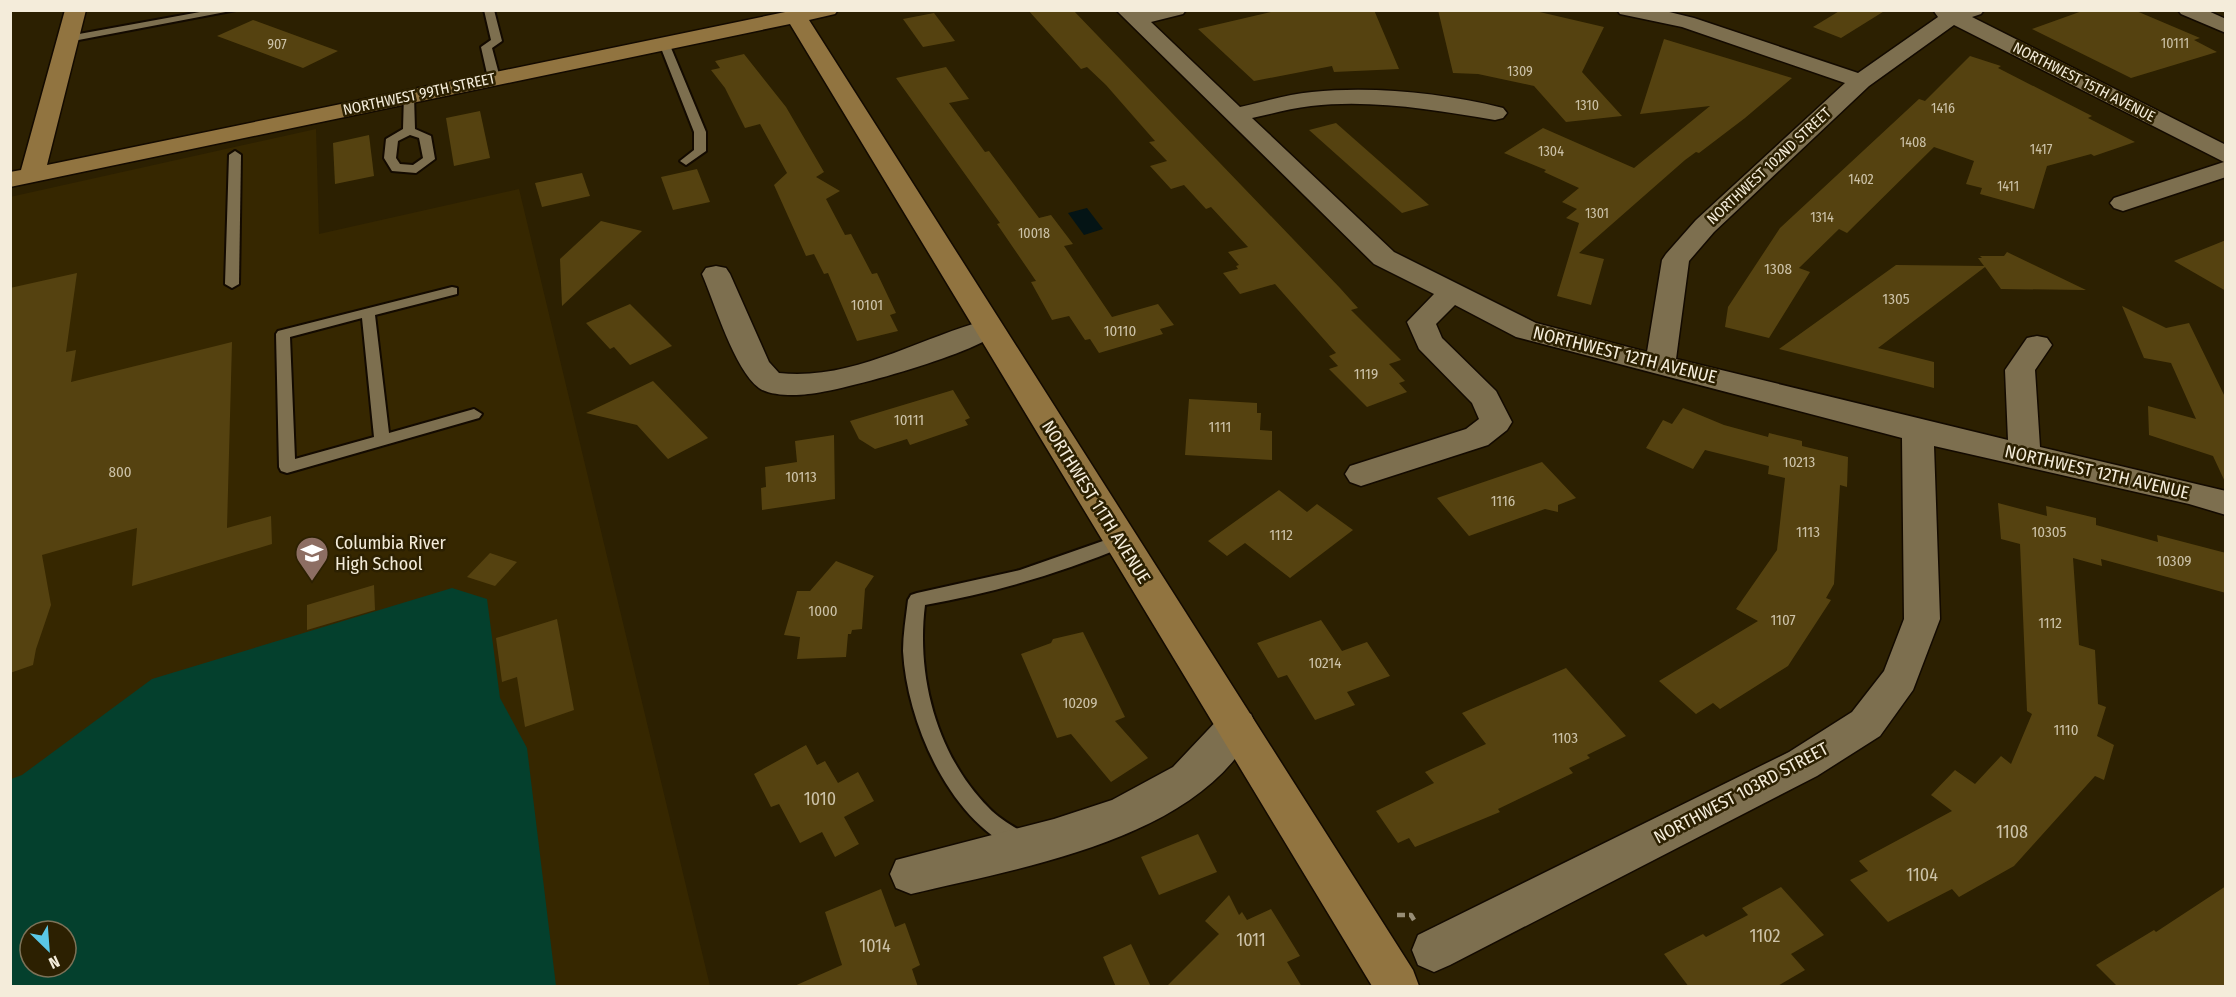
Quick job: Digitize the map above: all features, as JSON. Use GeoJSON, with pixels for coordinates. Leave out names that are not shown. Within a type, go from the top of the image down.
{"type":"FeatureCollection","features":[{"type":"Feature","properties":{"kind":"street"},"geometry":{"type":"LineString","coordinates":[[21,177],[76,10]]}},
{"type":"Feature","properties":{"kind":"street","name":"NORTHWEST 99TH STREET"},"geometry":{"type":"LineString","coordinates":[[21,177],[828,10]]}},
{"type":"Feature","properties":{"kind":"street"},"geometry":{"type":"LineString","coordinates":[[1131,15],[1176,10]]}},
{"type":"Feature","properties":{"kind":"street"},"geometry":{"type":"LineString","coordinates":[[1627,10],[1688,22],[1862,81]]}},
{"type":"Feature","properties":{"kind":"street"},"geometry":{"type":"LineString","coordinates":[[2188,10],[2226,27]]}},
{"type":"Feature","properties":{"kind":"street","name":"NORTHWEST 102ND STREET"},"geometry":{"type":"LineString","coordinates":[[1660,364],[1676,260],[1705,226],[1862,81],[1956,12]]}},
{"type":"Feature","properties":{"kind":"street","name":"NORTHWEST 15TH AVENUE"},"geometry":{"type":"LineString","coordinates":[[1956,12],[2226,154]]}},
{"type":"Feature","properties":{"kind":"street","name":"NORTHWEST 12TH AVENUE"},"geometry":{"type":"LineString","coordinates":[[1131,15],[1384,258],[1450,294],[1526,330],[1918,430],[2189,492],[2226,503]]}},
{"type":"Feature","properties":{"kind":"street","name":"NORTHWEST 11TH AVENUE"},"geometry":{"type":"LineString","coordinates":[[796,17],[987,329],[1237,726],[1397,987]]}},
{"type":"Feature","properties":{"kind":"street"},"geometry":{"type":"LineString","coordinates":[[1236,115],[1310,99],[1365,97],[1411,100],[1495,113]]}},
{"type":"Feature","properties":{"kind":"street"},"geometry":{"type":"LineString","coordinates":[[2123,203],[2226,169]]}},
{"type":"Feature","properties":{"kind":"street"},"geometry":{"type":"LineString","coordinates":[[716,274],[756,367],[771,382],[810,384],[843,377],[958,341],[987,329]]}},
{"type":"Feature","properties":{"kind":"street"},"geometry":{"type":"LineString","coordinates":[[1361,474],[1477,437],[1496,422],[1485,398],[1430,342],[1421,322],[1450,294]]}},
{"type":"Feature","properties":{"kind":"street"},"geometry":{"type":"LineString","coordinates":[[2025,456],[2020,370],[2037,345]]}},
{"type":"Feature","properties":{"kind":"street","name":"NORTHWEST 103RD STREET"},"geometry":{"type":"LineString","coordinates":[[1434,950],[1803,764],[1866,724],[1900,679],[1922,619],[1918,430]]}},
{"type":"Feature","properties":{"kind":"street"},"geometry":{"type":"LineString","coordinates":[[911,874],[1062,836],[1167,794],[1196,771],[1237,726]]}},
{"type":"Feature","properties":{"kind":"lane"},"geometry":{"type":"LineString","coordinates":[[68,39],[231,10]]}},
{"type":"Feature","properties":{"kind":"lane"},"geometry":{"type":"LineString","coordinates":[[489,10],[497,41],[486,47],[494,78]]}},
{"type":"Feature","properties":{"kind":"lane"},"geometry":{"type":"LineString","coordinates":[[664,43],[700,132],[699,151],[686,161]]}},
{"type":"Feature","properties":{"kind":"lane"},"geometry":{"type":"LineString","coordinates":[[408,96],[409,131]]}},
{"type":"Feature","properties":{"kind":"lane"},"geometry":{"type":"LineString","coordinates":[[232,284],[235,155]]}},
{"type":"Feature","properties":{"kind":"lane"},"geometry":{"type":"LineString","coordinates":[[452,291],[283,334],[287,467],[474,414]]}},
{"type":"Feature","properties":{"kind":"lane"},"geometry":{"type":"LineString","coordinates":[[368,312],[382,440]]}},
{"type":"Feature","properties":{"kind":"lane"},"geometry":{"type":"LineString","coordinates":[[1026,845],[998,829],[980,813],[937,747],[928,723],[913,655],[917,600],[972,591],[1088,555],[1120,541]]}},
{"type":"Feature","properties":{"kind":"shaded area","name":"Columbia River High School"},"geometry":{"type":"Polygon","coordinates":[[[316,129],[319,234],[519,189],[710,986],[11,986],[10,197],[316,129]]]}},
{"type":"Feature","properties":{"kind":"shaded area"},"geometry":{"type":"Polygon","coordinates":[[[1087,208],[1103,229],[1084,235],[1068,213],[1087,208]]]}},
{"type":"Feature","properties":{"kind":"green space"},"geometry":{"type":"Polygon","coordinates":[[[452,588],[487,599],[500,698],[527,748],[556,986],[11,986],[11,779],[22,775],[152,679],[452,588]]]}},
{"type":"Feature","properties":{"kind":"building"},"geometry":{"type":"Polygon","coordinates":[[[1028,10],[1073,10],[1358,308],[1351,310],[1401,360],[1389,364],[1405,381],[1399,383],[1407,392],[1367,407],[1329,369],[1338,366],[1329,356],[1336,353],[1275,284],[1240,294],[1223,273],[1238,269],[1236,266],[1239,265],[1228,252],[1248,247],[1211,207],[1206,209],[1184,185],[1171,189],[1150,166],[1167,161],[1149,142],[1155,141],[1106,85],[1087,67],[1081,69],[1028,10]]]}},
{"type":"Feature","properties":{"kind":"building"},"geometry":{"type":"Polygon","coordinates":[[[1280,10],[1374,10],[1399,69],[1334,72],[1332,66],[1254,81],[1198,29],[1280,10]]]}},
{"type":"Feature","properties":{"kind":"building"},"geometry":{"type":"Polygon","coordinates":[[[1438,10],[1531,10],[1604,27],[1582,72],[1622,116],[1566,122],[1534,86],[1478,74],[1453,73],[1438,10]]]}},
{"type":"Feature","properties":{"kind":"building"},"geometry":{"type":"Polygon","coordinates":[[[1841,10],[1886,10],[1841,38],[1813,27],[1841,10]]]}},
{"type":"Feature","properties":{"kind":"building"},"geometry":{"type":"Polygon","coordinates":[[[2085,10],[2134,10],[2200,38],[2194,40],[2217,52],[2131,78],[2032,29],[2085,10]]]}},
{"type":"Feature","properties":{"kind":"building"},"geometry":{"type":"Polygon","coordinates":[[[934,13],[955,41],[923,47],[903,19],[934,13]]]}},
{"type":"Feature","properties":{"kind":"building"},"geometry":{"type":"Polygon","coordinates":[[[253,20],[338,51],[303,68],[217,36],[253,20]]]}},
{"type":"Feature","properties":{"kind":"building"},"geometry":{"type":"Polygon","coordinates":[[[1664,39],[1792,78],[1745,118],[1699,153],[1696,152],[1685,160],[1579,253],[1604,259],[1591,305],[1557,296],[1579,223],[1566,218],[1577,209],[1562,202],[1579,188],[1544,172],[1546,170],[1504,153],[1543,128],[1634,168],[1710,106],[1640,114],[1664,39]]]}},
{"type":"Feature","properties":{"kind":"building"},"geometry":{"type":"Polygon","coordinates":[[[744,54],[786,107],[824,172],[816,177],[840,191],[826,199],[845,235],[851,234],[872,274],[877,273],[896,313],[890,315],[898,331],[857,341],[828,273],[824,274],[814,254],[806,256],[774,185],[787,173],[760,124],[745,128],[725,88],[711,70],[720,68],[715,61],[744,54]]]}},
{"type":"Feature","properties":{"kind":"building"},"geometry":{"type":"Polygon","coordinates":[[[1970,56],[2001,66],[1998,68],[2092,116],[2088,118],[2135,142],[2094,156],[2091,154],[2047,166],[2034,209],[1980,194],[1982,188],[1966,184],[1974,161],[1934,147],[1847,233],[1839,229],[1799,268],[1810,272],[1769,338],[1725,327],[1728,307],[1780,228],[1919,99],[1925,101],[1970,56]]]}},
{"type":"Feature","properties":{"kind":"building"},"geometry":{"type":"Polygon","coordinates":[[[946,67],[969,99],[949,103],[985,152],[989,151],[1039,218],[1051,215],[1073,244],[1064,246],[1112,317],[1158,304],[1174,325],[1160,329],[1163,334],[1099,353],[1090,339],[1085,340],[1069,316],[1052,320],[1031,282],[1036,281],[997,224],[1000,223],[896,78],[946,67]]]}},
{"type":"Feature","properties":{"kind":"building"},"geometry":{"type":"Polygon","coordinates":[[[480,111],[490,158],[454,166],[446,118],[480,111]]]}},
{"type":"Feature","properties":{"kind":"building"},"geometry":{"type":"Polygon","coordinates":[[[1336,123],[1429,205],[1402,213],[1309,130],[1336,123]]]}},
{"type":"Feature","properties":{"kind":"building"},"geometry":{"type":"Polygon","coordinates":[[[369,135],[374,176],[335,184],[333,143],[369,135]]]}},
{"type":"Feature","properties":{"kind":"building"},"geometry":{"type":"Polygon","coordinates":[[[697,169],[710,202],[673,210],[661,177],[697,169]]]}},
{"type":"Feature","properties":{"kind":"building"},"geometry":{"type":"Polygon","coordinates":[[[582,173],[590,196],[542,207],[535,183],[582,173]]]}},
{"type":"Feature","properties":{"kind":"building"},"geometry":{"type":"Polygon","coordinates":[[[601,221],[642,231],[562,306],[560,259],[601,221]]]}},
{"type":"Feature","properties":{"kind":"building"},"geometry":{"type":"Polygon","coordinates":[[[2226,240],[2226,291],[2174,261],[2226,240]]]}},
{"type":"Feature","properties":{"kind":"building"},"geometry":{"type":"Polygon","coordinates":[[[2007,252],[2086,290],[2001,289],[1985,267],[1878,348],[1934,362],[1934,388],[1779,349],[1896,265],[1984,266],[1978,258],[1982,258],[1980,256],[2004,256],[2007,252]]]}},
{"type":"Feature","properties":{"kind":"building"},"geometry":{"type":"Polygon","coordinates":[[[77,273],[66,352],[76,350],[71,382],[232,342],[227,528],[271,516],[272,544],[132,586],[137,528],[42,555],[51,605],[33,665],[10,673],[10,288],[77,273]]]}},
{"type":"Feature","properties":{"kind":"building"},"geometry":{"type":"Polygon","coordinates":[[[630,304],[672,346],[630,365],[614,347],[610,349],[586,323],[630,304]]]}},
{"type":"Feature","properties":{"kind":"building"},"geometry":{"type":"Polygon","coordinates":[[[2122,306],[2166,328],[2189,323],[2226,399],[2226,484],[2213,456],[2149,435],[2148,406],[2196,419],[2171,363],[2144,358],[2122,306]]]}},
{"type":"Feature","properties":{"kind":"building"},"geometry":{"type":"Polygon","coordinates":[[[653,381],[708,438],[668,459],[637,425],[586,413],[653,381]]]}},
{"type":"Feature","properties":{"kind":"building"},"geometry":{"type":"Polygon","coordinates":[[[953,390],[970,418],[965,420],[968,425],[910,445],[907,439],[875,449],[859,439],[850,421],[953,390]]]}},
{"type":"Feature","properties":{"kind":"building"},"geometry":{"type":"Polygon","coordinates":[[[1189,399],[1257,403],[1257,413],[1261,413],[1260,430],[1272,431],[1272,460],[1185,455],[1189,399]]]}},
{"type":"Feature","properties":{"kind":"building"},"geometry":{"type":"Polygon","coordinates":[[[1683,408],[1724,425],[1768,437],[1769,433],[1802,441],[1802,446],[1848,457],[1847,487],[1840,485],[1834,584],[1826,598],[1831,600],[1788,666],[1720,709],[1713,703],[1696,714],[1659,681],[1758,621],[1736,609],[1777,550],[1785,478],[1768,474],[1769,466],[1705,450],[1693,469],[1646,448],[1663,420],[1672,424],[1683,408]]]}},
{"type":"Feature","properties":{"kind":"building"},"geometry":{"type":"Polygon","coordinates":[[[834,435],[835,499],[762,510],[761,488],[766,487],[765,467],[797,462],[795,441],[834,435]]]}},
{"type":"Feature","properties":{"kind":"building"},"geometry":{"type":"Polygon","coordinates":[[[1542,462],[1576,498],[1558,505],[1558,512],[1545,509],[1469,536],[1437,498],[1542,462]]]}},
{"type":"Feature","properties":{"kind":"building"},"geometry":{"type":"Polygon","coordinates":[[[1279,490],[1307,512],[1317,504],[1353,530],[1290,578],[1245,543],[1227,556],[1208,541],[1279,490]]]}},
{"type":"Feature","properties":{"kind":"building"},"geometry":{"type":"Polygon","coordinates":[[[1998,503],[2047,516],[2046,506],[2096,518],[2096,525],[2158,542],[2157,535],[2226,553],[2226,593],[2101,559],[2102,566],[2073,558],[2079,645],[2095,650],[2098,704],[2106,707],[2097,736],[2114,745],[2104,780],[2095,776],[2014,866],[1959,897],[1952,889],[1888,922],[1850,880],[1868,871],[1859,861],[1952,811],[1931,795],[1955,770],[1975,784],[2001,756],[2011,764],[2032,714],[2027,711],[2020,544],[2001,539],[1998,503]]]}},
{"type":"Feature","properties":{"kind":"building"},"geometry":{"type":"Polygon","coordinates":[[[490,553],[517,562],[495,586],[467,577],[490,553]]]}},
{"type":"Feature","properties":{"kind":"building"},"geometry":{"type":"Polygon","coordinates":[[[836,561],[874,576],[865,589],[862,629],[852,630],[851,634],[848,634],[846,657],[797,659],[800,637],[784,635],[797,591],[810,591],[836,561]]]}},
{"type":"Feature","properties":{"kind":"building"},"geometry":{"type":"Polygon","coordinates":[[[374,585],[375,610],[307,630],[307,605],[374,585]]]}},
{"type":"Feature","properties":{"kind":"building"},"geometry":{"type":"Polygon","coordinates":[[[557,619],[574,710],[525,727],[517,677],[502,682],[496,638],[557,619]]]}},
{"type":"Feature","properties":{"kind":"building"},"geometry":{"type":"Polygon","coordinates":[[[1321,620],[1342,651],[1367,642],[1390,676],[1347,692],[1355,705],[1315,720],[1287,675],[1278,678],[1257,643],[1321,620]]]}},
{"type":"Feature","properties":{"kind":"building"},"geometry":{"type":"Polygon","coordinates":[[[1083,632],[1125,717],[1115,721],[1148,758],[1111,782],[1071,734],[1057,738],[1021,654],[1051,643],[1053,639],[1083,632]]]}},
{"type":"Feature","properties":{"kind":"building"},"geometry":{"type":"Polygon","coordinates":[[[1566,668],[1626,736],[1587,755],[1590,758],[1569,768],[1573,773],[1498,809],[1500,812],[1415,847],[1409,838],[1398,843],[1376,811],[1434,783],[1425,772],[1486,744],[1462,713],[1566,668]]]}},
{"type":"Feature","properties":{"kind":"building"},"geometry":{"type":"Polygon","coordinates":[[[806,745],[817,765],[825,761],[838,783],[858,772],[874,801],[844,817],[859,844],[835,857],[822,832],[800,843],[779,804],[771,807],[754,774],[806,745]]]}},
{"type":"Feature","properties":{"kind":"building"},"geometry":{"type":"Polygon","coordinates":[[[1198,834],[1217,872],[1159,895],[1141,857],[1198,834]]]}},
{"type":"Feature","properties":{"kind":"building"},"geometry":{"type":"Polygon","coordinates":[[[2226,886],[2226,987],[2118,987],[2096,965],[2154,930],[2156,932],[2226,886]]]}},
{"type":"Feature","properties":{"kind":"building"},"geometry":{"type":"Polygon","coordinates":[[[1781,887],[1824,935],[1791,954],[1805,970],[1776,987],[1689,987],[1664,954],[1703,934],[1706,937],[1748,915],[1742,908],[1781,887]]]}},
{"type":"Feature","properties":{"kind":"building"},"geometry":{"type":"Polygon","coordinates":[[[881,889],[895,927],[905,923],[920,965],[912,969],[918,987],[792,987],[842,965],[825,912],[881,889]]]}},
{"type":"Feature","properties":{"kind":"building"},"geometry":{"type":"Polygon","coordinates":[[[1229,895],[1239,915],[1242,912],[1247,920],[1271,909],[1300,956],[1287,962],[1302,987],[1166,987],[1219,934],[1205,921],[1229,895]]]}},
{"type":"Feature","properties":{"kind":"building"},"geometry":{"type":"Polygon","coordinates":[[[1131,944],[1151,987],[1116,987],[1103,957],[1131,944]]]}},
{"type":"Feature","properties":{"kind":"place","name":"Columbia River High School"},"geometry":{"type":"Point","coordinates":[312,582]}}]}
